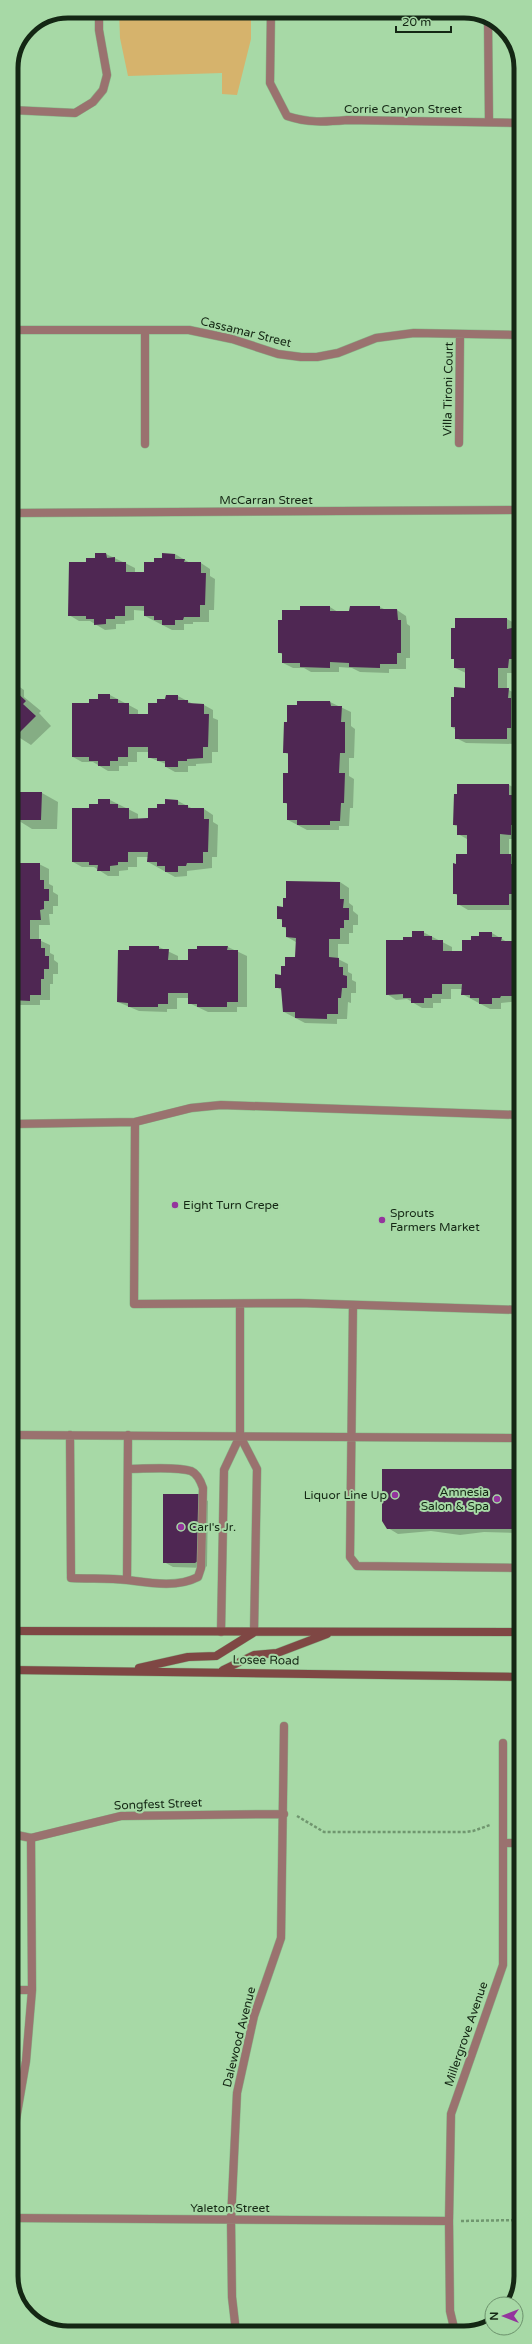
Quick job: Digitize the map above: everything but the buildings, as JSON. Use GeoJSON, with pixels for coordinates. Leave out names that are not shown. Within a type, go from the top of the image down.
{"type":"FeatureCollection","features":[{"type":"Feature","properties":{"kind":"main road"},"geometry":{"type":"LineString","coordinates":[[18,1630],[331,1633],[514,1632]]}},
{"type":"Feature","properties":{"kind":"main road"},"geometry":{"type":"LineString","coordinates":[[127,1672],[188,1657],[216,1656],[254,1632]]}},
{"type":"Feature","properties":{"kind":"main road"},"geometry":{"type":"LineString","coordinates":[[221,1672],[254,1655],[277,1653],[331,1633]]}},
{"type":"Feature","properties":{"kind":"main road","name":"Losee Road"},"geometry":{"type":"LineString","coordinates":[[18,1670],[514,1677]]}},
{"type":"Feature","properties":{"kind":"street"},"geometry":{"type":"LineString","coordinates":[[18,110],[75,113],[93,102],[103,90],[107,75],[99,30],[99,18]]}},
{"type":"Feature","properties":{"kind":"street","name":"Corrie Canyon Street"},"geometry":{"type":"LineString","coordinates":[[271,18],[270,83],[287,116],[302,121],[320,123],[347,120],[514,122]]}},
{"type":"Feature","properties":{"kind":"street"},"geometry":{"type":"LineString","coordinates":[[488,24],[489,122]]}},
{"type":"Feature","properties":{"kind":"street","name":"Cassamar Street"},"geometry":{"type":"LineString","coordinates":[[18,330],[189,330],[232,339],[278,354],[301,357],[317,357],[338,353],[376,338],[391,335],[414,333],[514,335]]}},
{"type":"Feature","properties":{"kind":"street"},"geometry":{"type":"LineString","coordinates":[[145,330],[145,444]]}},
{"type":"Feature","properties":{"kind":"street","name":"Villa Tironi Court"},"geometry":{"type":"LineString","coordinates":[[459,443],[460,335]]}},
{"type":"Feature","properties":{"kind":"street","name":"McCarran Street"},"geometry":{"type":"LineString","coordinates":[[18,513],[514,510]]}},
{"type":"Feature","properties":{"kind":"street"},"geometry":{"type":"LineString","coordinates":[[18,1124],[135,1122],[191,1108],[221,1105],[514,1115]]}},
{"type":"Feature","properties":{"kind":"street"},"geometry":{"type":"LineString","coordinates":[[135,1122],[134,1304],[353,1305],[514,1310]]}},
{"type":"Feature","properties":{"kind":"street"},"geometry":{"type":"LineString","coordinates":[[221,1632],[224,1470],[240,1436],[240,1304]]}},
{"type":"Feature","properties":{"kind":"street"},"geometry":{"type":"LineString","coordinates":[[353,1305],[350,1557],[357,1566],[514,1568]]}},
{"type":"Feature","properties":{"kind":"street"},"geometry":{"type":"LineString","coordinates":[[18,1435],[514,1438]]}},
{"type":"Feature","properties":{"kind":"street"},"geometry":{"type":"LineString","coordinates":[[70,1435],[71,1578],[127,1580],[146,1584],[189,1582],[198,1577],[201,1568],[203,1488],[200,1479],[191,1472],[128,1469]]}},
{"type":"Feature","properties":{"kind":"street"},"geometry":{"type":"LineString","coordinates":[[127,1580],[128,1435]]}},
{"type":"Feature","properties":{"kind":"street"},"geometry":{"type":"LineString","coordinates":[[240,1436],[257,1468],[254,1632]]}},
{"type":"Feature","properties":{"kind":"street","name":"Dalewood Avenue"},"geometry":{"type":"LineString","coordinates":[[235,2326],[232,2297],[230,2220],[237,2093],[254,2016],[281,1938],[284,1814],[284,1726]]}},
{"type":"Feature","properties":{"kind":"street","name":"Millergrove Avenue"},"geometry":{"type":"LineString","coordinates":[[454,2326],[450,2311],[449,2221],[452,2114],[503,1965],[503,1743]]}},
{"type":"Feature","properties":{"kind":"street","name":"Songfest Street"},"geometry":{"type":"LineString","coordinates":[[18,1835],[31,1838],[121,1816],[284,1814]]}},
{"type":"Feature","properties":{"kind":"street"},"geometry":{"type":"LineString","coordinates":[[18,2108],[26,2061],[32,1990],[31,1838]]}},
{"type":"Feature","properties":{"kind":"street"},"geometry":{"type":"LineString","coordinates":[[503,1843],[514,1843]]}},
{"type":"Feature","properties":{"kind":"street"},"geometry":{"type":"LineString","coordinates":[[18,1990],[32,1990]]}},
{"type":"Feature","properties":{"kind":"street","name":"Yaleton Street"},"geometry":{"type":"LineString","coordinates":[[18,2218],[449,2221]]}},
{"type":"Feature","properties":{"kind":"path"},"geometry":{"type":"LineString","coordinates":[[284,1814],[300,1816],[324,1832],[473,1831],[503,1819]]}},
{"type":"Feature","properties":{"kind":"path"},"geometry":{"type":"LineString","coordinates":[[449,2221],[514,2220]]}},
{"type":"Feature","properties":{"kind":"shaded area"},"geometry":{"type":"Polygon","coordinates":[[[119,18],[251,18],[251,39],[237,95],[222,94],[222,73],[128,76],[120,38],[119,18]]]}},
{"type":"Feature","properties":{"kind":"place","name":"Eight Turn Crepe"},"geometry":{"type":"Point","coordinates":[175,1205]}},
{"type":"Feature","properties":{"kind":"place","name":"Sprouts Farmers Market"},"geometry":{"type":"Point","coordinates":[382,1220]}},
{"type":"Feature","properties":{"kind":"place","name":"Liquor Line Up"},"geometry":{"type":"Point","coordinates":[395,1495]}},
{"type":"Feature","properties":{"kind":"place","name":"Amnesia Salon & Spa"},"geometry":{"type":"Point","coordinates":[497,1499]}},
{"type":"Feature","properties":{"kind":"place","name":"Carl's Jr."},"geometry":{"type":"Point","coordinates":[181,1527]}}]}
